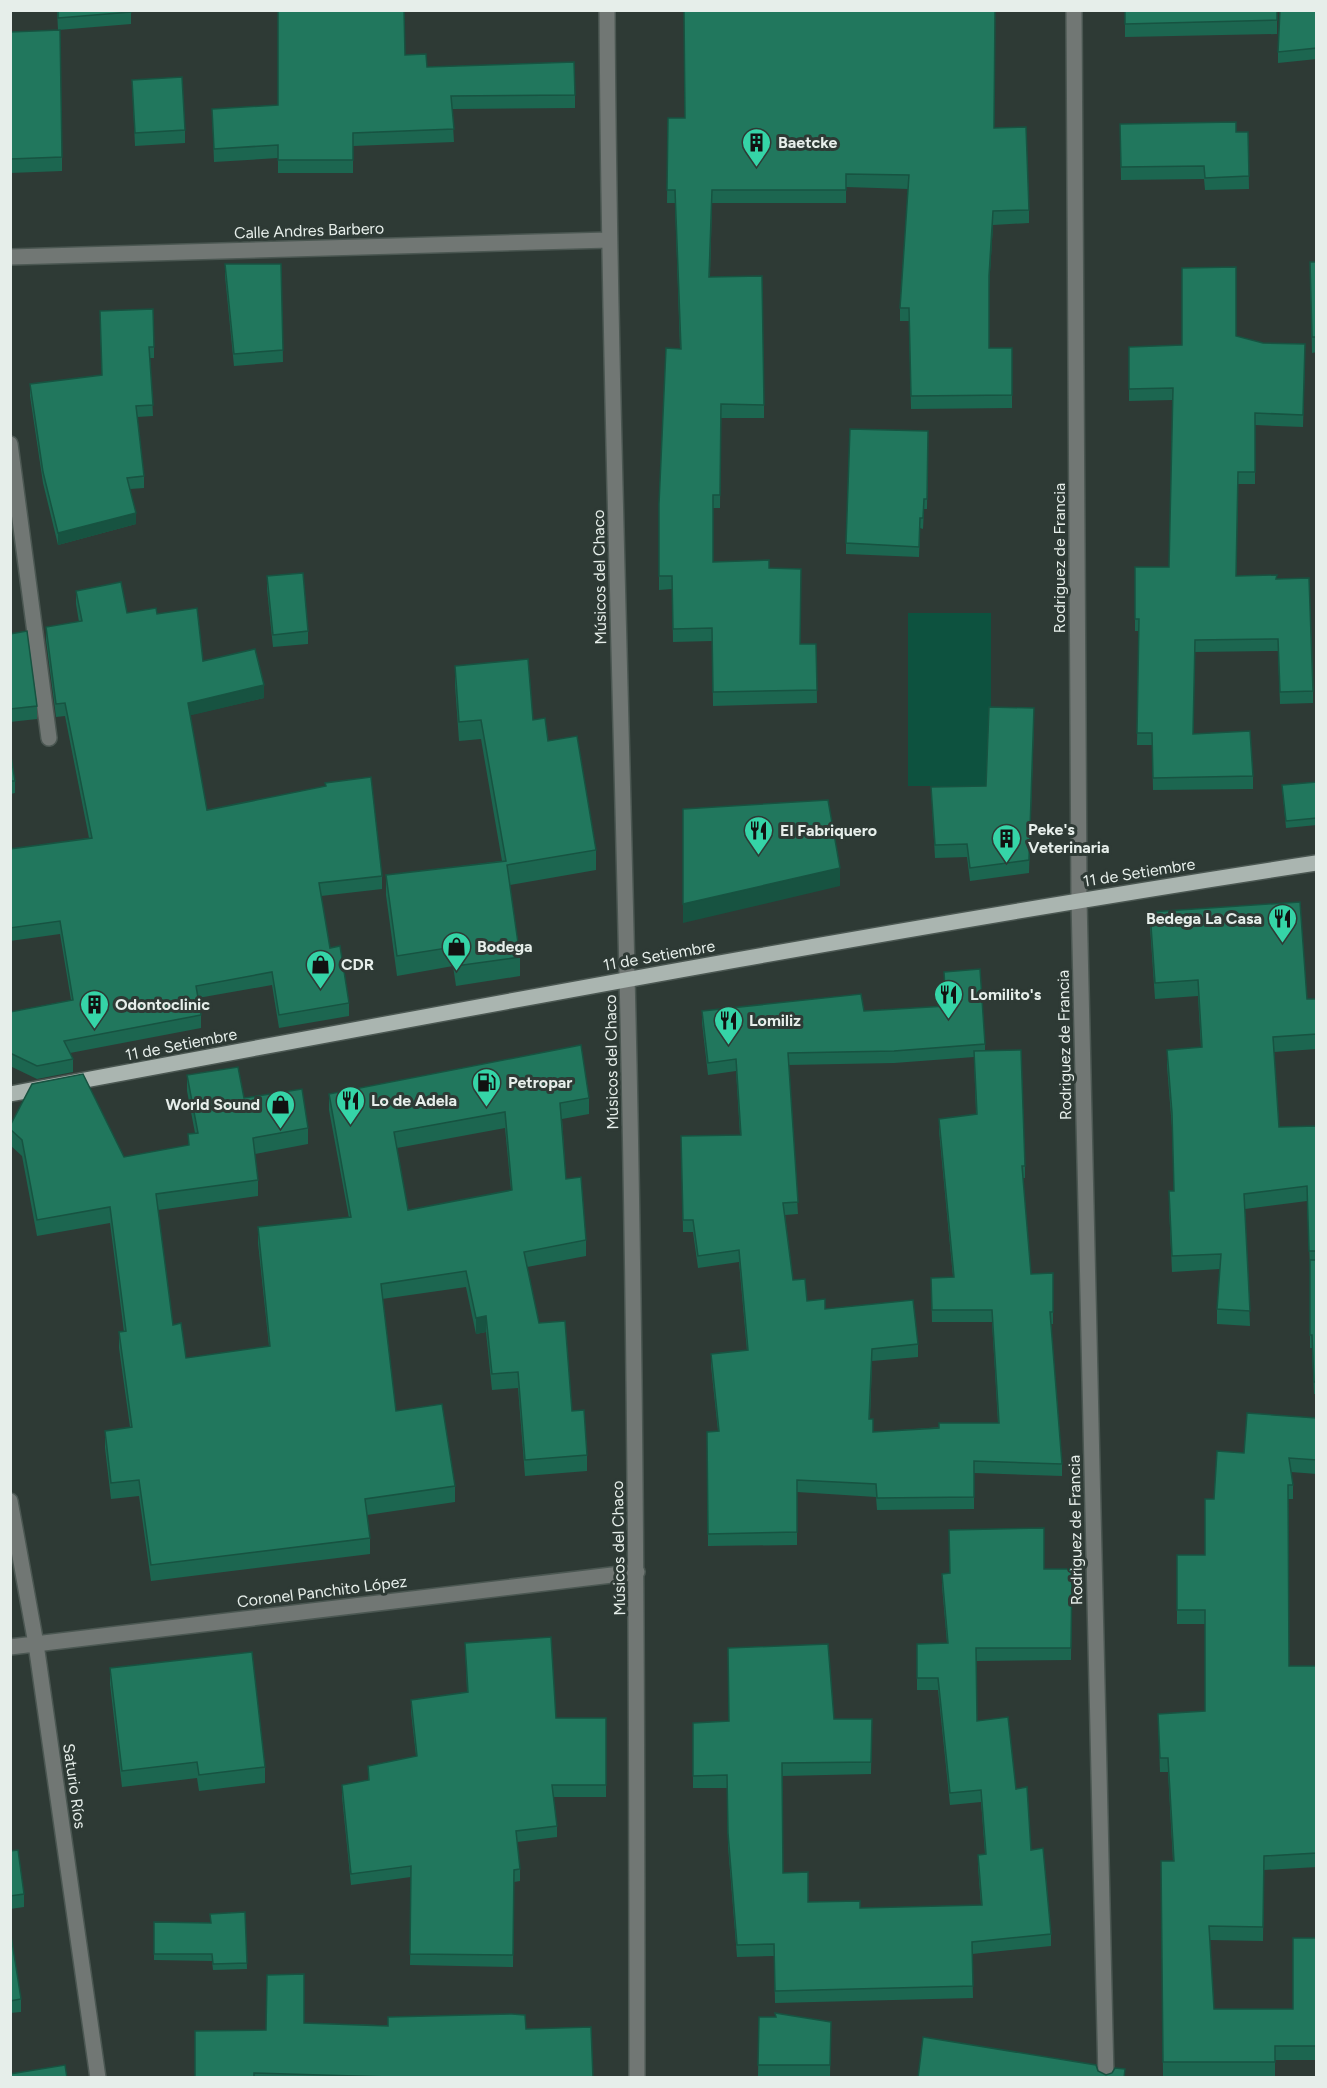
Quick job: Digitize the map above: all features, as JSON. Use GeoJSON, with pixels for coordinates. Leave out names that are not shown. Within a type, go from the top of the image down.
{"type":"FeatureCollection","features":[{"type":"Feature","properties":{"kind":"main road","name":"11 de Setiembre"},"geometry":{"type":"LineString","coordinates":[[10,1094],[627,979],[1079,900],[1317,863]]}},
{"type":"Feature","properties":{"kind":"street","name":"Músicos del Chaco"},"geometry":{"type":"LineString","coordinates":[[608,10],[609,240],[627,979],[637,1572],[636,2078]]}},
{"type":"Feature","properties":{"kind":"street","name":"Rodriguez de Francia"},"geometry":{"type":"LineString","coordinates":[[1074,10],[1079,900],[1106,2078]]}},
{"type":"Feature","properties":{"kind":"street","name":"Calle Andres Barbero"},"geometry":{"type":"LineString","coordinates":[[10,257],[609,240]]}},
{"type":"Feature","properties":{"kind":"street"},"geometry":{"type":"LineString","coordinates":[[10,444],[49,738]]}},
{"type":"Feature","properties":{"kind":"street","name":"Saturio Ríos"},"geometry":{"type":"LineString","coordinates":[[10,1501],[36,1644],[98,2078]]}},
{"type":"Feature","properties":{"kind":"street","name":"Coronel Panchito López"},"geometry":{"type":"LineString","coordinates":[[10,1647],[637,1572]]}},
{"type":"Feature","properties":{"kind":"green space"},"geometry":{"type":"Polygon","coordinates":[[[908,613],[991,613],[991,786],[908,786],[908,613]]]}},
{"type":"Feature","properties":{"kind":"building"},"geometry":{"type":"Polygon","coordinates":[[[58,10],[131,10],[131,12],[58,18],[58,10]]]}},
{"type":"Feature","properties":{"kind":"building"},"geometry":{"type":"Polygon","coordinates":[[[278,10],[404,10],[405,55],[426,54],[427,67],[574,62],[575,95],[451,96],[454,129],[353,133],[353,160],[278,160],[278,145],[214,149],[212,109],[278,105],[278,10]]]}},
{"type":"Feature","properties":{"kind":"building"},"geometry":{"type":"Polygon","coordinates":[[[684,10],[995,10],[994,128],[1026,127],[1029,210],[993,211],[989,276],[989,348],[1012,348],[1012,395],[911,396],[909,308],[900,308],[909,175],[846,174],[846,190],[712,190],[709,277],[762,276],[764,405],[721,404],[720,495],[713,495],[713,562],[769,560],[769,568],[801,569],[800,644],[816,644],[817,690],[713,692],[712,628],[673,629],[672,576],[659,576],[659,504],[666,348],[681,349],[675,190],[667,190],[668,118],[685,118],[684,10]]]}},
{"type":"Feature","properties":{"kind":"building"},"geometry":{"type":"Polygon","coordinates":[[[1125,10],[1277,10],[1277,20],[1125,24],[1125,10]]]}},
{"type":"Feature","properties":{"kind":"building"},"geometry":{"type":"Polygon","coordinates":[[[1280,10],[1317,10],[1317,48],[1278,52],[1280,10]]]}},
{"type":"Feature","properties":{"kind":"building"},"geometry":{"type":"Polygon","coordinates":[[[60,30],[62,157],[10,159],[10,32],[60,30]]]}},
{"type":"Feature","properties":{"kind":"building"},"geometry":{"type":"Polygon","coordinates":[[[182,77],[185,130],[135,133],[132,80],[182,77]]]}},
{"type":"Feature","properties":{"kind":"building"},"geometry":{"type":"Polygon","coordinates":[[[1236,122],[1236,132],[1248,132],[1249,176],[1205,178],[1204,166],[1121,167],[1120,124],[1236,122]]]}},
{"type":"Feature","properties":{"kind":"building"},"geometry":{"type":"Polygon","coordinates":[[[1310,262],[1317,262],[1317,337],[1312,337],[1310,262]]]}},
{"type":"Feature","properties":{"kind":"building"},"geometry":{"type":"Polygon","coordinates":[[[225,264],[281,264],[283,350],[234,354],[225,264]]]}},
{"type":"Feature","properties":{"kind":"building"},"geometry":{"type":"Polygon","coordinates":[[[1236,267],[1236,336],[1263,343],[1305,344],[1303,415],[1255,413],[1255,472],[1238,472],[1236,576],[1277,575],[1276,579],[1309,578],[1313,691],[1280,692],[1278,639],[1195,640],[1193,734],[1250,731],[1253,776],[1153,778],[1152,733],[1137,733],[1139,619],[1135,619],[1135,567],[1169,567],[1173,388],[1129,389],[1129,347],[1182,345],[1182,268],[1236,267]]]}},
{"type":"Feature","properties":{"kind":"building"},"geometry":{"type":"Polygon","coordinates":[[[153,309],[154,347],[149,347],[153,405],[136,406],[144,476],[127,478],[136,513],[58,533],[43,472],[30,384],[102,375],[100,311],[153,309]]]}},
{"type":"Feature","properties":{"kind":"building"},"geometry":{"type":"Polygon","coordinates":[[[850,429],[928,431],[927,499],[924,499],[923,518],[920,518],[919,547],[846,543],[850,429]]]}},
{"type":"Feature","properties":{"kind":"building"},"geometry":{"type":"Polygon","coordinates":[[[303,573],[308,631],[273,635],[267,576],[303,573]]]}},
{"type":"Feature","properties":{"kind":"building"},"geometry":{"type":"Polygon","coordinates":[[[121,582],[127,613],[156,608],[157,614],[197,608],[203,661],[255,649],[264,685],[188,703],[207,810],[326,786],[325,783],[371,777],[382,876],[319,883],[330,948],[340,946],[349,1003],[279,1015],[272,972],[196,986],[201,1015],[64,1041],[73,1059],[37,1066],[10,1053],[10,1012],[73,1000],[60,921],[10,928],[10,849],[92,838],[65,703],[56,704],[46,627],[82,621],[76,591],[121,582]]]}},
{"type":"Feature","properties":{"kind":"building"},"geometry":{"type":"Polygon","coordinates":[[[27,631],[37,706],[10,709],[10,634],[27,631]]]}},
{"type":"Feature","properties":{"kind":"building"},"geometry":{"type":"Polygon","coordinates":[[[528,659],[533,720],[545,718],[548,741],[577,736],[596,850],[507,865],[520,957],[456,966],[453,947],[397,956],[386,875],[506,861],[481,720],[459,722],[455,666],[528,659]]]}},
{"type":"Feature","properties":{"kind":"building"},"geometry":{"type":"Polygon","coordinates":[[[989,707],[1034,708],[1029,860],[970,868],[967,844],[935,845],[931,787],[986,786],[989,707]]]}},
{"type":"Feature","properties":{"kind":"building"},"geometry":{"type":"Polygon","coordinates":[[[10,750],[15,781],[10,781],[10,750]]]}},
{"type":"Feature","properties":{"kind":"building"},"geometry":{"type":"Polygon","coordinates":[[[1317,782],[1317,818],[1286,821],[1282,785],[1317,782]]]}},
{"type":"Feature","properties":{"kind":"building","name":"El Fabriquero"},"geometry":{"type":"Polygon","coordinates":[[[828,800],[840,868],[683,904],[683,809],[828,800]]]}},
{"type":"Feature","properties":{"kind":"building"},"geometry":{"type":"Polygon","coordinates":[[[1300,902],[1307,999],[1317,999],[1317,1034],[1273,1037],[1279,1127],[1317,1126],[1317,1251],[1309,1251],[1307,1186],[1244,1194],[1250,1311],[1217,1309],[1221,1254],[1172,1256],[1169,1191],[1174,1191],[1172,1113],[1167,1050],[1202,1047],[1198,980],[1155,983],[1150,912],[1300,902]]]}},
{"type":"Feature","properties":{"kind":"building"},"geometry":{"type":"Polygon","coordinates":[[[980,969],[985,1044],[894,1051],[788,1053],[798,1202],[783,1203],[793,1280],[805,1279],[807,1301],[825,1299],[825,1309],[913,1300],[918,1344],[872,1349],[869,1419],[873,1419],[873,1432],[939,1428],[939,1423],[999,1423],[992,1310],[932,1310],[931,1278],[954,1277],[939,1119],[977,1114],[974,1051],[1021,1050],[1025,1166],[1022,1166],[1031,1274],[1053,1273],[1053,1312],[1050,1312],[1062,1464],[974,1461],[974,1497],[877,1498],[876,1484],[797,1480],[797,1532],[708,1534],[707,1432],[719,1431],[711,1354],[748,1350],[739,1250],[698,1256],[693,1220],[683,1220],[681,1136],[741,1135],[736,1059],[708,1063],[702,1011],[861,994],[864,1011],[946,1006],[944,972],[980,969]]]}},
{"type":"Feature","properties":{"kind":"building"},"geometry":{"type":"Polygon","coordinates":[[[581,1045],[589,1098],[560,1103],[566,1179],[581,1177],[586,1240],[524,1252],[539,1323],[565,1321],[572,1411],[584,1410],[587,1455],[525,1460],[518,1372],[492,1374],[486,1316],[476,1318],[466,1271],[381,1284],[396,1411],[442,1404],[455,1486],[365,1499],[370,1538],[151,1565],[139,1480],[111,1483],[105,1431],[132,1427],[119,1332],[126,1331],[110,1207],[37,1220],[22,1140],[10,1129],[10,1126],[32,1084],[83,1074],[124,1157],[189,1145],[188,1134],[198,1133],[187,1075],[238,1067],[244,1098],[302,1089],[308,1128],[253,1138],[258,1180],[156,1194],[173,1325],[181,1323],[186,1358],[270,1346],[258,1227],[351,1217],[329,1094],[581,1045]],[[505,1112],[394,1132],[408,1210],[512,1190],[505,1112]]]}},
{"type":"Feature","properties":{"kind":"building"},"geometry":{"type":"Polygon","coordinates":[[[1310,1260],[1317,1260],[1317,1382],[1314,1382],[1312,1335],[1310,1335],[1310,1260]]]}},
{"type":"Feature","properties":{"kind":"building"},"geometry":{"type":"Polygon","coordinates":[[[1247,1413],[1317,1418],[1317,1460],[1289,1458],[1293,1485],[1288,1485],[1289,1666],[1317,1666],[1317,1853],[1264,1856],[1263,1927],[1209,1926],[1214,2009],[1293,2009],[1293,1938],[1317,1938],[1317,2046],[1275,2046],[1275,2062],[1163,2062],[1161,1861],[1174,1861],[1168,1758],[1160,1758],[1158,1714],[1205,1711],[1205,1610],[1177,1610],[1177,1555],[1205,1555],[1205,1499],[1214,1499],[1217,1451],[1244,1453],[1247,1413]]]}},
{"type":"Feature","properties":{"kind":"building"},"geometry":{"type":"Polygon","coordinates":[[[1044,1528],[1044,1569],[1072,1569],[1071,1648],[976,1648],[977,1721],[1008,1717],[1016,1789],[1027,1787],[1031,1850],[1043,1848],[1051,1934],[972,1942],[973,1986],[775,1991],[774,1944],[737,1945],[728,1833],[727,1775],[693,1776],[693,1723],[729,1721],[728,1648],[828,1644],[834,1719],[872,1719],[871,1762],[782,1763],[783,1873],[808,1872],[808,1902],[860,1901],[860,1908],[982,1905],[978,1855],[986,1854],[981,1790],[950,1793],[938,1678],[917,1678],[917,1644],[948,1643],[942,1574],[950,1573],[949,1530],[1044,1528]]]}},
{"type":"Feature","properties":{"kind":"building"},"geometry":{"type":"Polygon","coordinates":[[[551,1637],[556,1718],[606,1718],[606,1785],[552,1785],[557,1826],[516,1831],[520,1869],[514,1870],[513,1955],[410,1954],[411,1866],[351,1874],[342,1785],[369,1780],[368,1766],[417,1756],[411,1700],[468,1692],[465,1643],[551,1637]]]}},
{"type":"Feature","properties":{"kind":"building"},"geometry":{"type":"Polygon","coordinates":[[[252,1652],[265,1767],[199,1775],[197,1762],[122,1771],[110,1668],[252,1652]]]}},
{"type":"Feature","properties":{"kind":"building"},"geometry":{"type":"Polygon","coordinates":[[[18,1850],[24,1894],[10,1896],[10,1851],[18,1850]]]}},
{"type":"Feature","properties":{"kind":"building"},"geometry":{"type":"Polygon","coordinates":[[[245,1912],[247,1963],[213,1964],[212,1954],[154,1954],[154,1922],[211,1923],[210,1914],[245,1912]]]}},
{"type":"Feature","properties":{"kind":"building"},"geometry":{"type":"Polygon","coordinates":[[[10,1929],[21,1999],[10,2001],[10,1929]]]}},
{"type":"Feature","properties":{"kind":"building"},"geometry":{"type":"Polygon","coordinates":[[[304,1974],[304,2023],[388,2026],[388,2017],[512,2014],[525,2015],[526,2029],[591,2027],[593,2078],[389,2078],[254,2073],[254,2078],[195,2078],[195,2031],[266,2030],[267,1975],[304,1974]]]}},
{"type":"Feature","properties":{"kind":"building"},"geometry":{"type":"Polygon","coordinates":[[[775,2013],[831,2022],[830,2065],[758,2065],[759,2017],[776,2017],[775,2013]]]}},
{"type":"Feature","properties":{"kind":"building"},"geometry":{"type":"Polygon","coordinates":[[[923,2037],[1096,2065],[1098,2071],[1106,2075],[1112,2073],[1115,2068],[1125,2069],[1124,2078],[918,2078],[923,2037]]]}},
{"type":"Feature","properties":{"kind":"building"},"geometry":{"type":"Polygon","coordinates":[[[65,2065],[67,2078],[10,2078],[10,2074],[65,2065]]]}},
{"type":"Feature","properties":{"kind":"place","name":"Baetcke"},"geometry":{"type":"Point","coordinates":[757,168]}},
{"type":"Feature","properties":{"kind":"place","name":"El Fabriquero"},"geometry":{"type":"Point","coordinates":[759,856]}},
{"type":"Feature","properties":{"kind":"place","name":"Peke's Veterinaria"},"geometry":{"type":"Point","coordinates":[1007,864]}},
{"type":"Feature","properties":{"kind":"place","name":"Bedega La Casa"},"geometry":{"type":"Point","coordinates":[1283,944]}},
{"type":"Feature","properties":{"kind":"place","name":"Bodega"},"geometry":{"type":"Point","coordinates":[456,972]}},
{"type":"Feature","properties":{"kind":"place","name":"CDR"},"geometry":{"type":"Point","coordinates":[320,990]}},
{"type":"Feature","properties":{"kind":"place","name":"Lomilito's"},"geometry":{"type":"Point","coordinates":[949,1020]}},
{"type":"Feature","properties":{"kind":"place","name":"Odontoclinic"},"geometry":{"type":"Point","coordinates":[94,1030]}},
{"type":"Feature","properties":{"kind":"place","name":"Lomiliz"},"geometry":{"type":"Point","coordinates":[728,1046]}},
{"type":"Feature","properties":{"kind":"place","name":"Petropar"},"geometry":{"type":"Point","coordinates":[487,1108]}},
{"type":"Feature","properties":{"kind":"place","name":"Lo de Adela"},"geometry":{"type":"Point","coordinates":[350,1126]}},
{"type":"Feature","properties":{"kind":"place","name":"World Sound"},"geometry":{"type":"Point","coordinates":[281,1130]}}]}
